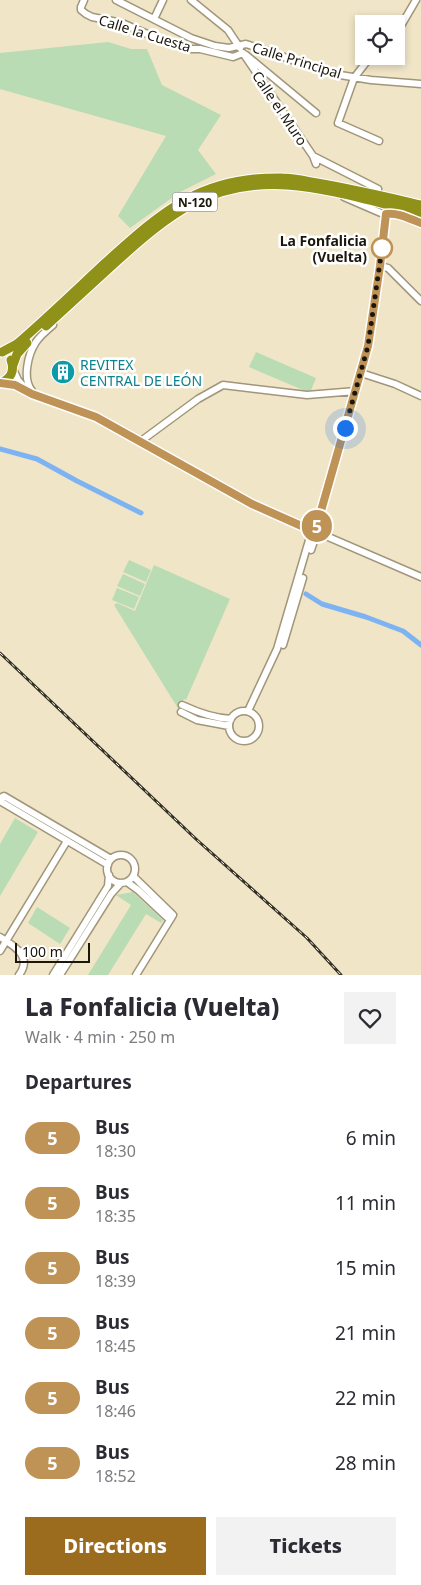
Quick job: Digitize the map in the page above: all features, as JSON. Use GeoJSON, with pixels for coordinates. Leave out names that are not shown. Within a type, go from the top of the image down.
{"type":"FeatureCollection","features":[{"type":"Feature","properties":{"kind":"highway","name":"N-120"},"geometry":{"type":"LineString","coordinates":[[1,351],[10,349],[20,342],[150,223],[182,201],[210,188],[250,179],[285,178],[331,185],[421,205]]}},
{"type":"Feature","properties":{"kind":"highway","name":"N-120"},"geometry":{"type":"LineString","coordinates":[[13,367],[14,358],[19,351],[140,241],[168,218],[188,206],[216,194],[237,188],[262,185],[293,186],[334,193],[421,213]]}},
{"type":"Feature","properties":{"kind":"highway"},"geometry":{"type":"LineString","coordinates":[[0,383],[8,378],[13,367],[9,356],[1,351]]}},
{"type":"Feature","properties":{"kind":"street","name":"Calle la Cuesta"},"geometry":{"type":"LineString","coordinates":[[84,0],[81,10],[92,16],[122,23],[148,35],[189,49],[200,49],[233,57],[243,53]]}},
{"type":"Feature","properties":{"kind":"street"},"geometry":{"type":"LineString","coordinates":[[116,0],[191,38],[215,46],[229,48],[238,45]]}},
{"type":"Feature","properties":{"kind":"street"},"geometry":{"type":"LineString","coordinates":[[154,20],[163,0]]}},
{"type":"Feature","properties":{"kind":"street","name":"Calle Principal"},"geometry":{"type":"LineString","coordinates":[[191,0],[228,30],[238,45],[254,46],[300,64],[354,78],[421,84]]}},
{"type":"Feature","properties":{"kind":"street"},"geometry":{"type":"LineString","coordinates":[[405,19],[416,0]]}},
{"type":"Feature","properties":{"kind":"street","name":"Calle el Muro"},"geometry":{"type":"LineString","coordinates":[[238,45],[313,156],[316,164]]}},
{"type":"Feature","properties":{"kind":"street"},"geometry":{"type":"LineString","coordinates":[[243,53],[316,113]]}},
{"type":"Feature","properties":{"kind":"street"},"geometry":{"type":"LineString","coordinates":[[364,65],[354,78],[338,123],[379,141]]}},
{"type":"Feature","properties":{"kind":"street"},"geometry":{"type":"LineString","coordinates":[[313,156],[378,189]]}},
{"type":"Feature","properties":{"kind":"street"},"geometry":{"type":"LineString","coordinates":[[334,193],[381,213],[396,214],[421,223]]}},
{"type":"Feature","properties":{"kind":"street"},"geometry":{"type":"LineString","coordinates":[[250,712],[277,649],[315,531],[361,373],[368,346],[386,214]]}},
{"type":"Feature","properties":{"kind":"street"},"geometry":{"type":"LineString","coordinates":[[380,266],[388,268],[421,301]]}},
{"type":"Feature","properties":{"kind":"street"},"geometry":{"type":"LineString","coordinates":[[32,392],[28,385],[27,376],[31,352],[36,342],[99,278]]}},
{"type":"Feature","properties":{"kind":"street"},"geometry":{"type":"LineString","coordinates":[[13,367],[20,383],[42,397]]}},
{"type":"Feature","properties":{"kind":"street"},"geometry":{"type":"LineString","coordinates":[[361,373],[395,384],[421,396]]}},
{"type":"Feature","properties":{"kind":"street"},"geometry":{"type":"LineString","coordinates":[[0,383],[15,385],[28,393],[96,417],[252,504],[421,577]]}},
{"type":"Feature","properties":{"kind":"street"},"geometry":{"type":"LineString","coordinates":[[142,442],[198,399],[223,385],[307,395],[356,391]]}},
{"type":"Feature","properties":{"kind":"street"},"geometry":{"type":"LineString","coordinates":[[181,709],[230,723]]}},
{"type":"Feature","properties":{"kind":"street"},"geometry":{"type":"LineString","coordinates":[[241,711],[250,712],[256,716],[259,722],[257,734],[252,739],[240,740],[231,732],[230,723],[235,714],[241,711]]}},
{"type":"Feature","properties":{"kind":"street"},"geometry":{"type":"LineString","coordinates":[[0,799],[4,796],[110,862]]}},
{"type":"Feature","properties":{"kind":"street"},"geometry":{"type":"LineString","coordinates":[[0,799],[67,841],[110,862]]}},
{"type":"Feature","properties":{"kind":"street"},"geometry":{"type":"LineString","coordinates":[[0,951],[3,939],[67,841]]}},
{"type":"Feature","properties":{"kind":"street"},"geometry":{"type":"LineString","coordinates":[[53,975],[108,886],[110,862],[119,855],[124,855],[132,860],[135,868],[133,876],[110,894],[60,975]]}},
{"type":"Feature","properties":{"kind":"street"},"geometry":{"type":"LineString","coordinates":[[108,875],[114,881],[124,883],[138,890],[170,920]]}},
{"type":"Feature","properties":{"kind":"street"},"geometry":{"type":"LineString","coordinates":[[133,876],[173,915],[136,975]]}},
{"type":"Feature","properties":{"kind":"street"},"geometry":{"type":"LineString","coordinates":[[3,939],[19,950],[22,955],[24,963],[19,975]]}},
{"type":"Feature","properties":{"kind":"green space"},"geometry":{"type":"Polygon","coordinates":[[[108,42],[131,49],[147,49],[162,85],[221,115],[198,150],[216,174],[180,192],[130,228],[118,216],[166,136],[0,89],[0,53],[108,42]]]}},
{"type":"Feature","properties":{"kind":"green space"},"geometry":{"type":"Polygon","coordinates":[[[256,352],[316,378],[310,393],[249,367],[256,352]]]}},
{"type":"Feature","properties":{"kind":"green space"},"geometry":{"type":"Polygon","coordinates":[[[129,560],[151,570],[146,582],[123,572],[129,560]]]}},
{"type":"Feature","properties":{"kind":"green space"},"geometry":{"type":"Polygon","coordinates":[[[154,565],[230,599],[186,700],[184,699],[179,710],[114,605],[117,603],[135,611],[154,565]]]}},
{"type":"Feature","properties":{"kind":"green space"},"geometry":{"type":"Polygon","coordinates":[[[123,574],[145,584],[140,596],[117,586],[123,574]]]}},
{"type":"Feature","properties":{"kind":"green space"},"geometry":{"type":"Polygon","coordinates":[[[117,588],[139,597],[134,609],[112,600],[117,588]]]}},
{"type":"Feature","properties":{"kind":"green space"},"geometry":{"type":"Polygon","coordinates":[[[15,818],[38,832],[0,896],[0,844],[15,818]]]}},
{"type":"Feature","properties":{"kind":"green space"},"geometry":{"type":"Polygon","coordinates":[[[133,892],[163,920],[161,923],[146,914],[108,975],[88,975],[131,905],[116,895],[133,892]]]}},
{"type":"Feature","properties":{"kind":"green space"},"geometry":{"type":"Polygon","coordinates":[[[37,907],[70,928],[60,944],[28,923],[37,907]]]}},
{"type":"Feature","properties":{"kind":"waterway"},"geometry":{"type":"LineString","coordinates":[[0,449],[37,459],[141,513]]}},
{"type":"Feature","properties":{"kind":"waterway"},"geometry":{"type":"LineString","coordinates":[[306,594],[322,604],[366,617],[403,631],[421,645]]}},
{"type":"Feature","properties":{"kind":"railway"},"geometry":{"type":"LineString","coordinates":[[0,653],[197,840],[307,938],[341,975]]}},
{"type":"Feature","properties":{"kind":"bus line","name":"5"},"geometry":{"type":"LineString","coordinates":[[0,383],[15,385],[28,393],[112,424],[252,504],[315,532],[364,364],[380,266],[386,214],[396,214],[421,223]]}},
{"type":"Feature","properties":{"kind":"place","name":"La Fonfalicia (Vuelta)"},"geometry":{"type":"Point","coordinates":[382,248]}},
{"type":"Feature","properties":{"kind":"place","name":"REVITEX CENTRAL DE LEÓN"},"geometry":{"type":"Point","coordinates":[63,372]}},
{"type":"Feature","properties":{"kind":"route"},"geometry":{"type":"LineString","coordinates":[[345,428],[368,346],[382,248]]}}]}
